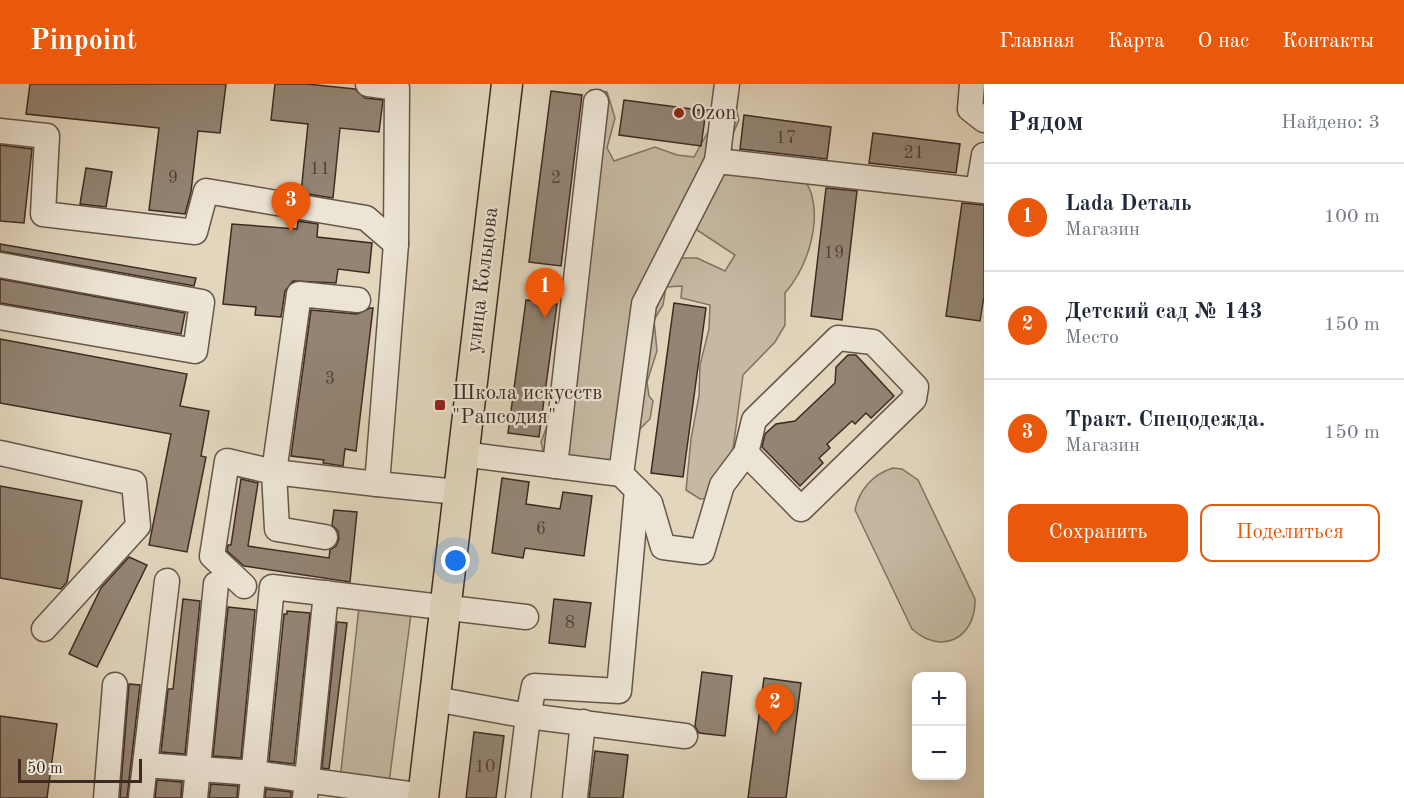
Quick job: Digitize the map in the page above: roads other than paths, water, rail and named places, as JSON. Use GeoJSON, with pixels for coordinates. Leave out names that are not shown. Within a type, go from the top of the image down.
{"type":"FeatureCollection","features":[{"type":"Feature","properties":{"kind":"main road","name":"улица Кольцова"},"geometry":{"type":"LineString","coordinates":[[423,797],[507,84]]}},
{"type":"Feature","properties":{"kind":"lane"},"geometry":{"type":"LineString","coordinates":[[368,84],[397,88],[396,244],[377,484]]}},
{"type":"Feature","properties":{"kind":"lane"},"geometry":{"type":"LineString","coordinates":[[518,798],[534,686],[619,691],[629,482],[644,304],[717,161],[728,84]]}},
{"type":"Feature","properties":{"kind":"lane"},"geometry":{"type":"LineString","coordinates":[[972,84],[970,109],[984,120]]}},
{"type":"Feature","properties":{"kind":"lane"},"geometry":{"type":"LineString","coordinates":[[555,466],[596,102]]}},
{"type":"Feature","properties":{"kind":"lane"},"geometry":{"type":"LineString","coordinates":[[0,131],[47,136],[43,214],[195,232],[206,191],[366,218],[396,244]]}},
{"type":"Feature","properties":{"kind":"lane"},"geometry":{"type":"LineString","coordinates":[[717,161],[981,190],[984,155]]}},
{"type":"Feature","properties":{"kind":"lane"},"geometry":{"type":"LineString","coordinates":[[0,264],[202,302],[195,351],[0,317]]}},
{"type":"Feature","properties":{"kind":"lane"},"geometry":{"type":"LineString","coordinates":[[325,537],[277,529],[274,472],[299,294],[358,300]]}},
{"type":"Feature","properties":{"kind":"lane"},"geometry":{"type":"LineString","coordinates":[[462,454],[555,466],[629,482],[650,503],[663,547],[702,552],[722,486],[746,453],[754,420],[838,338],[873,342],[916,387],[914,399],[801,509],[746,453]]}},
{"type":"Feature","properties":{"kind":"lane"},"geometry":{"type":"LineString","coordinates":[[216,445],[196,555],[203,574],[216,584],[272,587],[526,617]]}},
{"type":"Feature","properties":{"kind":"lane"},"geometry":{"type":"LineString","coordinates":[[0,453],[135,483],[138,526],[44,629]]}},
{"type":"Feature","properties":{"kind":"lane"},"geometry":{"type":"LineString","coordinates":[[244,585],[212,556],[227,461],[274,472],[458,492]]}},
{"type":"Feature","properties":{"kind":"lane"},"geometry":{"type":"LineString","coordinates":[[141,798],[166,581]]}},
{"type":"Feature","properties":{"kind":"lane"},"geometry":{"type":"LineString","coordinates":[[195,798],[216,584]]}},
{"type":"Feature","properties":{"kind":"lane"},"geometry":{"type":"LineString","coordinates":[[251,798],[272,587]]}},
{"type":"Feature","properties":{"kind":"lane"},"geometry":{"type":"LineString","coordinates":[[306,789],[326,593]]}},
{"type":"Feature","properties":{"kind":"lane"},"geometry":{"type":"LineString","coordinates":[[106,798],[115,685]]}},
{"type":"Feature","properties":{"kind":"lane"},"geometry":{"type":"LineString","coordinates":[[435,699],[528,716],[685,736]]}},
{"type":"Feature","properties":{"kind":"lane"},"geometry":{"type":"LineString","coordinates":[[575,798],[583,722]]}},
{"type":"Feature","properties":{"kind":"lane"},"geometry":{"type":"LineString","coordinates":[[145,765],[254,773],[306,789],[423,797]]}},
{"type":"Feature","properties":{"kind":"place","name":"Ozon"},"geometry":{"type":"Point","coordinates":[679,113]}},
{"type":"Feature","properties":{"kind":"place","name":"Тракт. Спецодежда."},"geometry":{"type":"Point","coordinates":[291,232]}},
{"type":"Feature","properties":{"kind":"place","name":"Lada Dеталь"},"geometry":{"type":"Point","coordinates":[545,318]}},
{"type":"Feature","properties":{"kind":"place","name":"Школа искусств \"Рапсодия\""},"geometry":{"type":"Point","coordinates":[440,405]}},
{"type":"Feature","properties":{"kind":"place","name":"Детский сад № 143"},"geometry":{"type":"Point","coordinates":[775,734]}}]}
